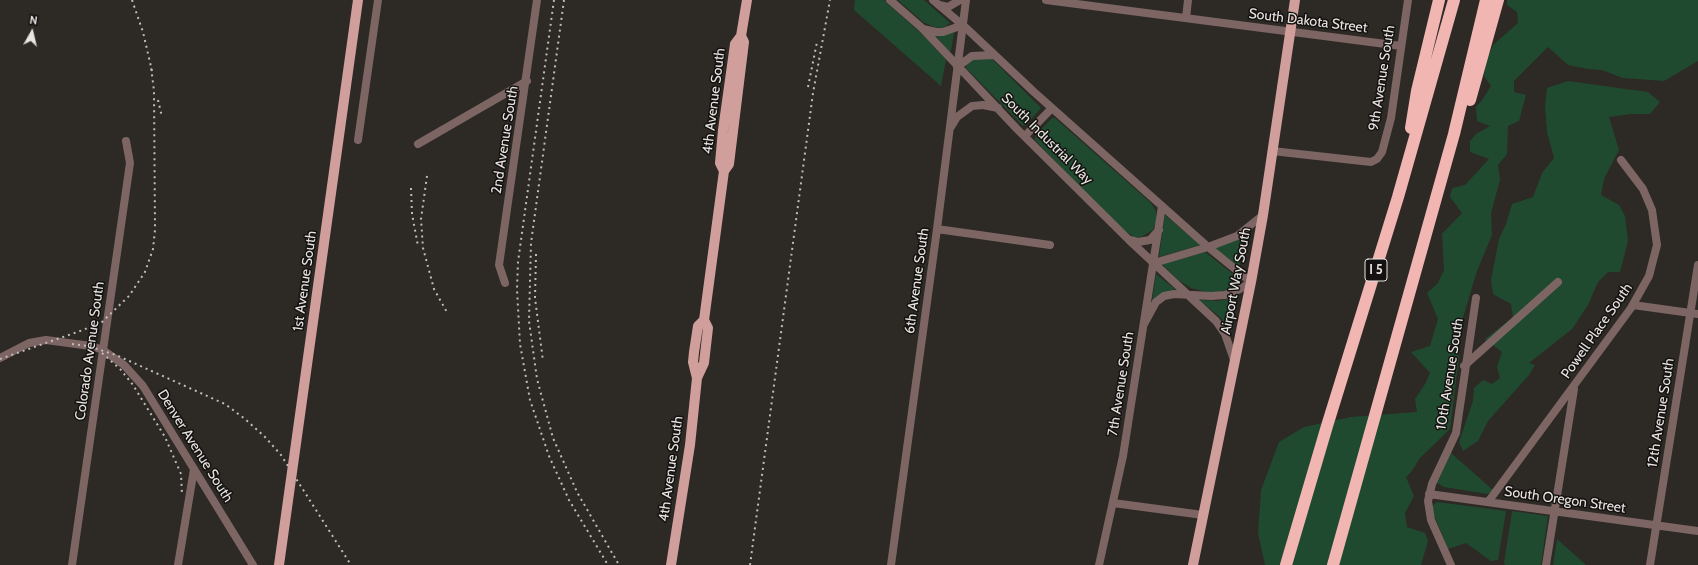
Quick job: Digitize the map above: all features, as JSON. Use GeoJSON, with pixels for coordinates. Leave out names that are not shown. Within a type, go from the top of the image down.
{"type":"FeatureCollection","features":[{"type":"Feature","properties":{"kind":"highway"},"geometry":{"type":"LineString","coordinates":[[1398,197],[1417,91],[1439,0]]}},
{"type":"Feature","properties":{"kind":"highway","name":"I 5"},"geometry":{"type":"LineString","coordinates":[[1286,565],[1398,197],[1454,0]]}},
{"type":"Feature","properties":{"kind":"highway"},"geometry":{"type":"LineString","coordinates":[[1333,565],[1454,134],[1486,0]]}},
{"type":"Feature","properties":{"kind":"highway"},"geometry":{"type":"LineString","coordinates":[[1454,134],[1470,99],[1498,0]]}},
{"type":"Feature","properties":{"kind":"main road","name":"1st Avenue South"},"geometry":{"type":"LineString","coordinates":[[279,565],[358,0]]}},
{"type":"Feature","properties":{"kind":"main road","name":"4th Avenue South"},"geometry":{"type":"LineString","coordinates":[[724,171],[720,163],[735,44],[741,36],[747,0]]}},
{"type":"Feature","properties":{"kind":"main road","name":"Airport Way South"},"geometry":{"type":"LineString","coordinates":[[1193,565],[1251,282],[1263,215],[1295,0]]}},
{"type":"Feature","properties":{"kind":"main road","name":"4th Avenue South"},"geometry":{"type":"LineString","coordinates":[[671,565],[690,445],[697,378],[693,362],[698,326],[704,320],[724,171],[729,164],[744,42],[741,36]]}},
{"type":"Feature","properties":{"kind":"main road"},"geometry":{"type":"LineString","coordinates":[[733,65],[736,69],[733,103],[736,108]]}},
{"type":"Feature","properties":{"kind":"street"},"geometry":{"type":"LineString","coordinates":[[358,140],[378,0]]}},
{"type":"Feature","properties":{"kind":"street","name":"2nd Avenue South"},"geometry":{"type":"LineString","coordinates":[[505,283],[499,264],[527,82],[537,0]]}},
{"type":"Feature","properties":{"kind":"street","name":"South Industrial Way"},"geometry":{"type":"LineString","coordinates":[[890,0],[922,28],[957,67],[1129,240],[1216,320],[1225,334],[1234,360]]}},
{"type":"Feature","properties":{"kind":"street"},"geometry":{"type":"LineString","coordinates":[[936,2],[948,7],[960,0]]}},
{"type":"Feature","properties":{"kind":"street","name":"6th Avenue South"},"geometry":{"type":"LineString","coordinates":[[891,565],[937,229],[966,0]]}},
{"type":"Feature","properties":{"kind":"street","name":"South Dakota Street"},"geometry":{"type":"LineString","coordinates":[[1046,0],[1401,46]]}},
{"type":"Feature","properties":{"kind":"street"},"geometry":{"type":"LineString","coordinates":[[1186,18],[1188,0]]}},
{"type":"Feature","properties":{"kind":"street","name":"9th Avenue South"},"geometry":{"type":"LineString","coordinates":[[1272,151],[1372,162],[1377,159],[1382,152],[1391,118],[1408,0]]}},
{"type":"Feature","properties":{"kind":"street","name":"South Industrial Way"},"geometry":{"type":"LineString","coordinates":[[936,2],[963,25],[993,55],[1208,247],[1251,282]]}},
{"type":"Feature","properties":{"kind":"street"},"geometry":{"type":"LineString","coordinates":[[922,28],[936,32],[944,32],[963,25]]}},
{"type":"Feature","properties":{"kind":"street"},"geometry":{"type":"LineString","coordinates":[[957,67],[967,58],[972,56],[993,55]]}},
{"type":"Feature","properties":{"kind":"street"},"geometry":{"type":"LineString","coordinates":[[418,144],[527,82]]}},
{"type":"Feature","properties":{"kind":"street"},"geometry":{"type":"LineString","coordinates":[[949,133],[953,123],[967,109],[983,105],[998,108]]}},
{"type":"Feature","properties":{"kind":"street"},"geometry":{"type":"LineString","coordinates":[[1026,136],[1052,108]]}},
{"type":"Feature","properties":{"kind":"street","name":"Colorado Avenue South"},"geometry":{"type":"LineString","coordinates":[[72,565],[130,163],[126,141]]}},
{"type":"Feature","properties":{"kind":"street","name":"Powell Place South"},"geometry":{"type":"LineString","coordinates":[[1488,502],[1633,305],[1653,266],[1657,245],[1657,233],[1648,198],[1621,160]]}},
{"type":"Feature","properties":{"kind":"street","name":"7th Avenue South"},"geometry":{"type":"LineString","coordinates":[[1099,565],[1123,456],[1160,229],[1162,206]]}},
{"type":"Feature","properties":{"kind":"street"},"geometry":{"type":"LineString","coordinates":[[1154,263],[1208,247],[1237,236],[1263,215]]}},
{"type":"Feature","properties":{"kind":"street"},"geometry":{"type":"LineString","coordinates":[[937,229],[1050,245]]}},
{"type":"Feature","properties":{"kind":"street"},"geometry":{"type":"LineString","coordinates":[[1129,240],[1138,242],[1150,240],[1160,229]]}},
{"type":"Feature","properties":{"kind":"street","name":"12th Avenue South"},"geometry":{"type":"LineString","coordinates":[[1650,565],[1694,314],[1698,265]]}},
{"type":"Feature","properties":{"kind":"street"},"geometry":{"type":"LineString","coordinates":[[1144,324],[1156,302],[1164,296],[1174,294],[1211,296],[1224,295],[1240,289],[1251,282]]}},
{"type":"Feature","properties":{"kind":"street"},"geometry":{"type":"LineString","coordinates":[[1464,366],[1558,282]]}},
{"type":"Feature","properties":{"kind":"street","name":"10th Avenue South"},"geometry":{"type":"LineString","coordinates":[[1450,565],[1431,520],[1428,501],[1429,494],[1456,433],[1464,366],[1476,298]]}},
{"type":"Feature","properties":{"kind":"street"},"geometry":{"type":"LineString","coordinates":[[1633,305],[1694,314]]}},
{"type":"Feature","properties":{"kind":"street"},"geometry":{"type":"LineString","coordinates":[[0,358],[29,343],[46,340],[91,346],[103,350]]}},
{"type":"Feature","properties":{"kind":"street","name":"Denver Avenue South"},"geometry":{"type":"LineString","coordinates":[[103,350],[124,365],[135,376],[253,565]]}},
{"type":"Feature","properties":{"kind":"street"},"geometry":{"type":"LineString","coordinates":[[1546,565],[1574,386]]}},
{"type":"Feature","properties":{"kind":"street"},"geometry":{"type":"LineString","coordinates":[[178,565],[194,470]]}},
{"type":"Feature","properties":{"kind":"street","name":"South Oregon Street"},"geometry":{"type":"LineString","coordinates":[[1429,494],[1698,531]]}},
{"type":"Feature","properties":{"kind":"street"},"geometry":{"type":"LineString","coordinates":[[1113,503],[1203,515]]}},
{"type":"Feature","properties":{"kind":"green space"},"geometry":{"type":"Polygon","coordinates":[[[855,0],[884,0],[926,38],[946,60],[941,86],[854,10],[855,0]]]}},
{"type":"Feature","properties":{"kind":"green space"},"geometry":{"type":"Polygon","coordinates":[[[898,0],[924,0],[950,23],[943,28],[934,27],[923,22],[898,0]]]}},
{"type":"Feature","properties":{"kind":"green space"},"geometry":{"type":"Polygon","coordinates":[[[1507,0],[1698,0],[1698,61],[1664,81],[1623,78],[1602,70],[1568,65],[1548,47],[1514,81],[1514,92],[1526,95],[1519,121],[1508,126],[1507,154],[1498,165],[1500,180],[1491,213],[1492,235],[1477,271],[1456,341],[1459,357],[1450,429],[1420,458],[1412,471],[1406,477],[1414,496],[1405,513],[1407,527],[1425,533],[1428,541],[1421,565],[1265,565],[1258,533],[1261,490],[1279,442],[1304,427],[1351,417],[1417,412],[1415,399],[1430,373],[1411,352],[1430,346],[1438,319],[1427,293],[1438,283],[1444,270],[1442,234],[1462,213],[1450,197],[1452,188],[1465,185],[1489,159],[1470,152],[1470,141],[1476,134],[1490,126],[1477,121],[1476,107],[1491,86],[1484,76],[1487,58],[1494,44],[1518,23],[1517,12],[1507,5],[1507,0]]]}},
{"type":"Feature","properties":{"kind":"green space"},"geometry":{"type":"Polygon","coordinates":[[[954,32],[951,51],[949,51],[935,35],[954,32]]]}},
{"type":"Feature","properties":{"kind":"green space"},"geometry":{"type":"Polygon","coordinates":[[[975,57],[991,58],[1041,108],[1025,126],[1022,125],[966,68],[967,61],[975,57]]]}},
{"type":"Feature","properties":{"kind":"green space"},"geometry":{"type":"Polygon","coordinates":[[[1568,81],[1648,92],[1660,102],[1650,114],[1632,114],[1609,117],[1619,150],[1604,179],[1601,195],[1619,205],[1625,216],[1628,241],[1620,272],[1608,272],[1598,282],[1588,305],[1572,329],[1529,363],[1535,365],[1529,375],[1488,421],[1478,441],[1463,451],[1459,442],[1473,401],[1474,388],[1483,380],[1492,384],[1500,378],[1497,367],[1502,352],[1485,339],[1513,317],[1511,304],[1493,294],[1491,280],[1499,239],[1506,224],[1512,204],[1533,197],[1542,173],[1554,158],[1547,132],[1545,106],[1547,88],[1568,81]]]}},
{"type":"Feature","properties":{"kind":"green space"},"geometry":{"type":"Polygon","coordinates":[[[1052,118],[1055,118],[1151,203],[1156,211],[1156,222],[1153,230],[1141,237],[1134,237],[1115,224],[1035,140],[1036,135],[1052,118]]]}},
{"type":"Feature","properties":{"kind":"green space"},"geometry":{"type":"Polygon","coordinates":[[[1165,215],[1200,245],[1159,257],[1165,215]]]}},
{"type":"Feature","properties":{"kind":"green space"},"geometry":{"type":"Polygon","coordinates":[[[1245,236],[1239,270],[1212,248],[1245,236]]]}},
{"type":"Feature","properties":{"kind":"green space"},"geometry":{"type":"Polygon","coordinates":[[[1205,252],[1238,278],[1236,285],[1221,292],[1206,292],[1191,288],[1178,280],[1162,264],[1205,252]]]}},
{"type":"Feature","properties":{"kind":"green space"},"geometry":{"type":"Polygon","coordinates":[[[1156,274],[1175,289],[1162,294],[1152,301],[1156,274]]]}},
{"type":"Feature","properties":{"kind":"green space"},"geometry":{"type":"Polygon","coordinates":[[[1234,298],[1229,329],[1220,317],[1199,300],[1218,301],[1234,298]]]}},
{"type":"Feature","properties":{"kind":"green space"},"geometry":{"type":"Polygon","coordinates":[[[1451,453],[1493,490],[1488,494],[1444,487],[1437,483],[1451,453]]]}},
{"type":"Feature","properties":{"kind":"green space"},"geometry":{"type":"Polygon","coordinates":[[[1437,502],[1506,511],[1498,560],[1491,561],[1466,543],[1448,549],[1434,515],[1432,506],[1437,502]]]}},
{"type":"Feature","properties":{"kind":"green space"},"geometry":{"type":"Polygon","coordinates":[[[1512,511],[1548,516],[1541,565],[1505,565],[1504,563],[1512,511]]]}},
{"type":"Feature","properties":{"kind":"green space"},"geometry":{"type":"Polygon","coordinates":[[[1557,539],[1586,565],[1553,565],[1557,539]]]}},
{"type":"Feature","properties":{"kind":"railway"},"geometry":{"type":"LineString","coordinates":[[132,0],[143,32],[152,71]]}},
{"type":"Feature","properties":{"kind":"railway"},"geometry":{"type":"LineString","coordinates":[[554,0],[518,262],[517,289],[520,344],[530,400],[549,456],[569,500],[608,565]]}},
{"type":"Feature","properties":{"kind":"railway"},"geometry":{"type":"LineString","coordinates":[[564,0],[531,243],[529,321],[537,379],[553,438],[577,492],[619,565]]}},
{"type":"Feature","properties":{"kind":"railway"},"geometry":{"type":"LineString","coordinates":[[750,565],[813,93],[830,0]]}},
{"type":"Feature","properties":{"kind":"railway"},"geometry":{"type":"LineString","coordinates":[[808,87],[817,42]]}},
{"type":"Feature","properties":{"kind":"railway"},"geometry":{"type":"LineString","coordinates":[[0,359],[102,322],[129,296],[145,272],[153,249],[155,230],[154,91],[151,67]]}},
{"type":"Feature","properties":{"kind":"railway"},"geometry":{"type":"LineString","coordinates":[[158,100],[162,117]]}},
{"type":"Feature","properties":{"kind":"railway"},"geometry":{"type":"LineString","coordinates":[[427,176],[421,219],[423,248],[434,289],[448,314]]}},
{"type":"Feature","properties":{"kind":"railway"},"geometry":{"type":"LineString","coordinates":[[411,188],[412,214],[418,246]]}},
{"type":"Feature","properties":{"kind":"railway"},"geometry":{"type":"LineString","coordinates":[[536,254],[535,298],[543,361]]}},
{"type":"Feature","properties":{"kind":"railway"},"geometry":{"type":"LineString","coordinates":[[72,344],[88,346],[116,355],[225,404],[245,419],[265,437],[281,455],[351,565]]}},
{"type":"Feature","properties":{"kind":"railway"},"geometry":{"type":"LineString","coordinates":[[102,353],[121,370],[133,385],[165,437],[181,474],[182,495]]}}]}
